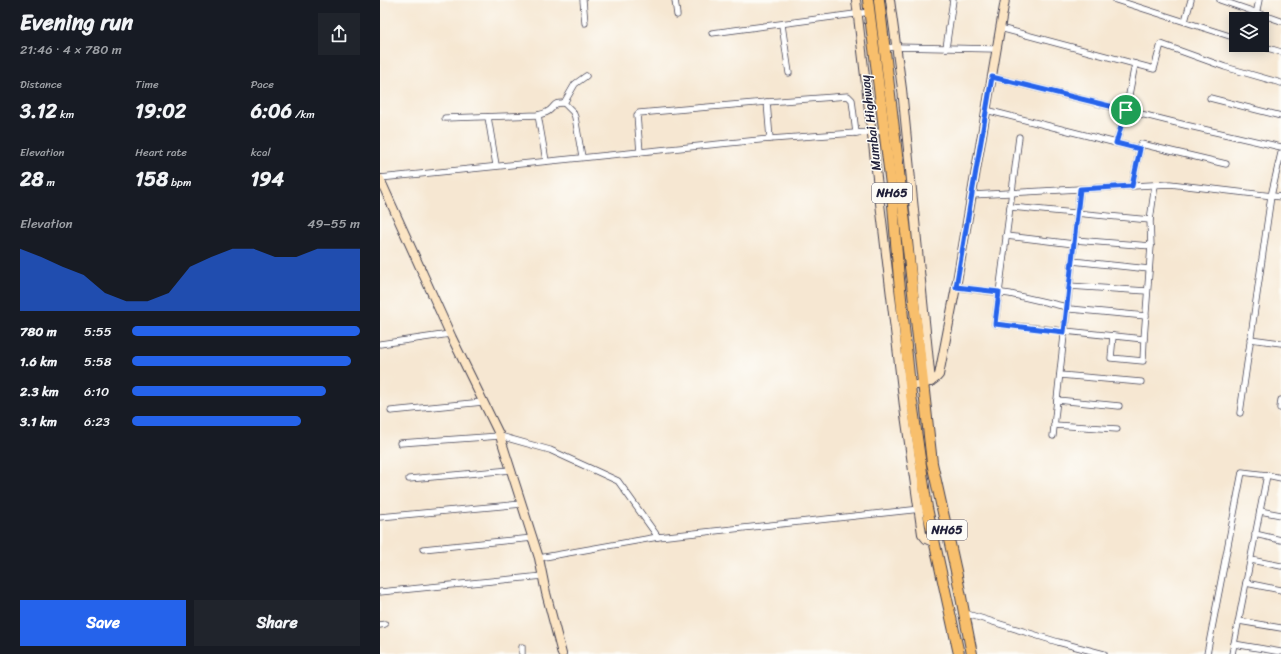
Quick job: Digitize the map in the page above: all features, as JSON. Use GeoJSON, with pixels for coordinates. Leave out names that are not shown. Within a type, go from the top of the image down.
{"type":"FeatureCollection","features":[{"type":"Feature","properties":{"kind":"highway","name":"Mumbai Highway"},"geometry":{"type":"LineString","coordinates":[[868,0],[892,193],[906,386]]}},
{"type":"Feature","properties":{"kind":"highway","name":"Mumbai Highway"},"geometry":{"type":"LineString","coordinates":[[879,0],[920,360],[927,383]]}},
{"type":"Feature","properties":{"kind":"highway","name":"NH65"},"geometry":{"type":"LineString","coordinates":[[927,383],[925,406],[932,463],[972,654]]}},
{"type":"Feature","properties":{"kind":"highway","name":"NH65"},"geometry":{"type":"LineString","coordinates":[[906,386],[923,509],[935,543],[959,654]]}},
{"type":"Feature","properties":{"kind":"street"},"geometry":{"type":"LineString","coordinates":[[583,0],[586,23]]}},
{"type":"Feature","properties":{"kind":"street"},"geometry":{"type":"LineString","coordinates":[[676,0],[677,15]]}},
{"type":"Feature","properties":{"kind":"street"},"geometry":{"type":"LineString","coordinates":[[856,0],[906,386],[927,383],[939,376],[972,195],[1004,0]]}},
{"type":"Feature","properties":{"kind":"street"},"geometry":{"type":"LineString","coordinates":[[890,0],[902,88],[927,383]]}},
{"type":"Feature","properties":{"kind":"street"},"geometry":{"type":"LineString","coordinates":[[946,48],[953,0]]}},
{"type":"Feature","properties":{"kind":"street"},"geometry":{"type":"LineString","coordinates":[[1116,0],[1129,2],[1229,36]]}},
{"type":"Feature","properties":{"kind":"street"},"geometry":{"type":"LineString","coordinates":[[1185,21],[1191,0]]}},
{"type":"Feature","properties":{"kind":"street"},"geometry":{"type":"LineString","coordinates":[[1220,0],[1257,12],[1259,0]]}},
{"type":"Feature","properties":{"kind":"street"},"geometry":{"type":"LineString","coordinates":[[712,33],[858,15],[870,12]]}},
{"type":"Feature","properties":{"kind":"street"},"geometry":{"type":"LineString","coordinates":[[1269,16],[1281,20]]}},
{"type":"Feature","properties":{"kind":"street"},"geometry":{"type":"LineString","coordinates":[[782,25],[789,73]]}},
{"type":"Feature","properties":{"kind":"street"},"geometry":{"type":"LineString","coordinates":[[1000,28],[1154,69],[1161,44],[1225,67],[1281,83]]}},
{"type":"Feature","properties":{"kind":"street"},"geometry":{"type":"LineString","coordinates":[[885,48],[996,49]]}},
{"type":"Feature","properties":{"kind":"street"},"geometry":{"type":"LineString","coordinates":[[1269,48],[1281,52]]}},
{"type":"Feature","properties":{"kind":"street"},"geometry":{"type":"LineString","coordinates":[[1116,143],[1126,110],[1135,64]]}},
{"type":"Feature","properties":{"kind":"street"},"geometry":{"type":"LineString","coordinates":[[564,103],[575,84],[586,76]]}},
{"type":"Feature","properties":{"kind":"street"},"geometry":{"type":"LineString","coordinates":[[992,77],[1281,147]]}},
{"type":"Feature","properties":{"kind":"street"},"geometry":{"type":"LineString","coordinates":[[640,152],[637,115],[639,113],[848,96],[852,100],[856,133]]}},
{"type":"Feature","properties":{"kind":"street"},"geometry":{"type":"LineString","coordinates":[[1210,98],[1281,116]]}},
{"type":"Feature","properties":{"kind":"street"},"geometry":{"type":"LineString","coordinates":[[767,102],[770,139]]}},
{"type":"Feature","properties":{"kind":"street"},"geometry":{"type":"LineString","coordinates":[[445,118],[538,115],[550,110],[556,103],[564,103],[576,117],[582,157]]}},
{"type":"Feature","properties":{"kind":"street"},"geometry":{"type":"LineString","coordinates":[[986,110],[1140,149]]}},
{"type":"Feature","properties":{"kind":"street"},"geometry":{"type":"LineString","coordinates":[[538,115],[546,161]]}},
{"type":"Feature","properties":{"kind":"street"},"geometry":{"type":"LineString","coordinates":[[488,117],[496,165]]}},
{"type":"Feature","properties":{"kind":"street"},"geometry":{"type":"LineString","coordinates":[[562,654],[539,558],[500,436],[450,334],[380,179],[496,165],[770,139],[884,131]]}},
{"type":"Feature","properties":{"kind":"street"},"geometry":{"type":"LineString","coordinates":[[1019,137],[995,324],[1144,339]]}},
{"type":"Feature","properties":{"kind":"street"},"geometry":{"type":"LineString","coordinates":[[1132,186],[1141,144],[1226,164]]}},
{"type":"Feature","properties":{"kind":"street"},"geometry":{"type":"LineString","coordinates":[[1240,413],[1271,196],[1281,153]]}},
{"type":"Feature","properties":{"kind":"street"},"geometry":{"type":"LineString","coordinates":[[972,195],[1170,184],[1281,197]]}},
{"type":"Feature","properties":{"kind":"street"},"geometry":{"type":"LineString","coordinates":[[1113,336],[1111,358],[1142,361],[1151,246],[1150,220],[1155,185]]}},
{"type":"Feature","properties":{"kind":"street"},"geometry":{"type":"LineString","coordinates":[[1053,436],[1080,189]]}},
{"type":"Feature","properties":{"kind":"street"},"geometry":{"type":"LineString","coordinates":[[1010,207],[1150,220]]}},
{"type":"Feature","properties":{"kind":"street"},"geometry":{"type":"LineString","coordinates":[[1006,236],[1074,242],[1151,246]]}},
{"type":"Feature","properties":{"kind":"street"},"geometry":{"type":"LineString","coordinates":[[1072,261],[1149,269]]}},
{"type":"Feature","properties":{"kind":"street"},"geometry":{"type":"LineString","coordinates":[[1069,286],[1147,291]]}},
{"type":"Feature","properties":{"kind":"street"},"geometry":{"type":"LineString","coordinates":[[956,287],[999,292],[1067,307],[1070,309],[1146,316]]}},
{"type":"Feature","properties":{"kind":"street"},"geometry":{"type":"LineString","coordinates":[[380,344],[450,334]]}},
{"type":"Feature","properties":{"kind":"street"},"geometry":{"type":"LineString","coordinates":[[1250,339],[1281,343]]}},
{"type":"Feature","properties":{"kind":"street"},"geometry":{"type":"LineString","coordinates":[[1060,375],[1142,382]]}},
{"type":"Feature","properties":{"kind":"street"},"geometry":{"type":"LineString","coordinates":[[1057,400],[1119,406]]}},
{"type":"Feature","properties":{"kind":"street"},"geometry":{"type":"LineString","coordinates":[[1280,408],[1281,400]]}},
{"type":"Feature","properties":{"kind":"street"},"geometry":{"type":"LineString","coordinates":[[391,411],[484,402]]}},
{"type":"Feature","properties":{"kind":"street"},"geometry":{"type":"LineString","coordinates":[[1054,425],[1117,429]]}},
{"type":"Feature","properties":{"kind":"street"},"geometry":{"type":"LineString","coordinates":[[400,443],[500,436],[550,450],[618,481],[658,538]]}},
{"type":"Feature","properties":{"kind":"street"},"geometry":{"type":"LineString","coordinates":[[409,479],[511,470]]}},
{"type":"Feature","properties":{"kind":"street"},"geometry":{"type":"LineString","coordinates":[[1208,654],[1242,472],[1281,478]]}},
{"type":"Feature","properties":{"kind":"street"},"geometry":{"type":"LineString","coordinates":[[1232,654],[1267,475]]}},
{"type":"Feature","properties":{"kind":"street"},"geometry":{"type":"LineString","coordinates":[[380,517],[522,504]]}},
{"type":"Feature","properties":{"kind":"street"},"geometry":{"type":"LineString","coordinates":[[539,558],[658,538],[923,509]]}},
{"type":"Feature","properties":{"kind":"street"},"geometry":{"type":"LineString","coordinates":[[1260,511],[1281,515]]}},
{"type":"Feature","properties":{"kind":"street"},"geometry":{"type":"LineString","coordinates":[[1256,534],[1281,540]]}},
{"type":"Feature","properties":{"kind":"street"},"geometry":{"type":"LineString","coordinates":[[423,549],[533,538]]}},
{"type":"Feature","properties":{"kind":"street"},"geometry":{"type":"LineString","coordinates":[[1251,560],[1281,566]]}},
{"type":"Feature","properties":{"kind":"street"},"geometry":{"type":"LineString","coordinates":[[380,592],[543,576]]}},
{"type":"Feature","properties":{"kind":"street"},"geometry":{"type":"LineString","coordinates":[[1246,583],[1281,590]]}},
{"type":"Feature","properties":{"kind":"street"},"geometry":{"type":"LineString","coordinates":[[964,613],[1064,644],[1104,654]]}},
{"type":"Feature","properties":{"kind":"street"},"geometry":{"type":"LineString","coordinates":[[1239,621],[1281,628]]}},
{"type":"Feature","properties":{"kind":"street"},"geometry":{"type":"LineString","coordinates":[[1234,644],[1281,652]]}},
{"type":"Feature","properties":{"kind":"street"},"geometry":{"type":"LineString","coordinates":[[522,647],[522,654]]}},
{"type":"Feature","properties":{"kind":"route"},"geometry":{"type":"LineString","coordinates":[[992,77],[1126,110],[1116,143],[1140,149],[1132,186],[1080,189],[1064,332],[995,324],[999,292],[956,287],[992,77]]}}]}
